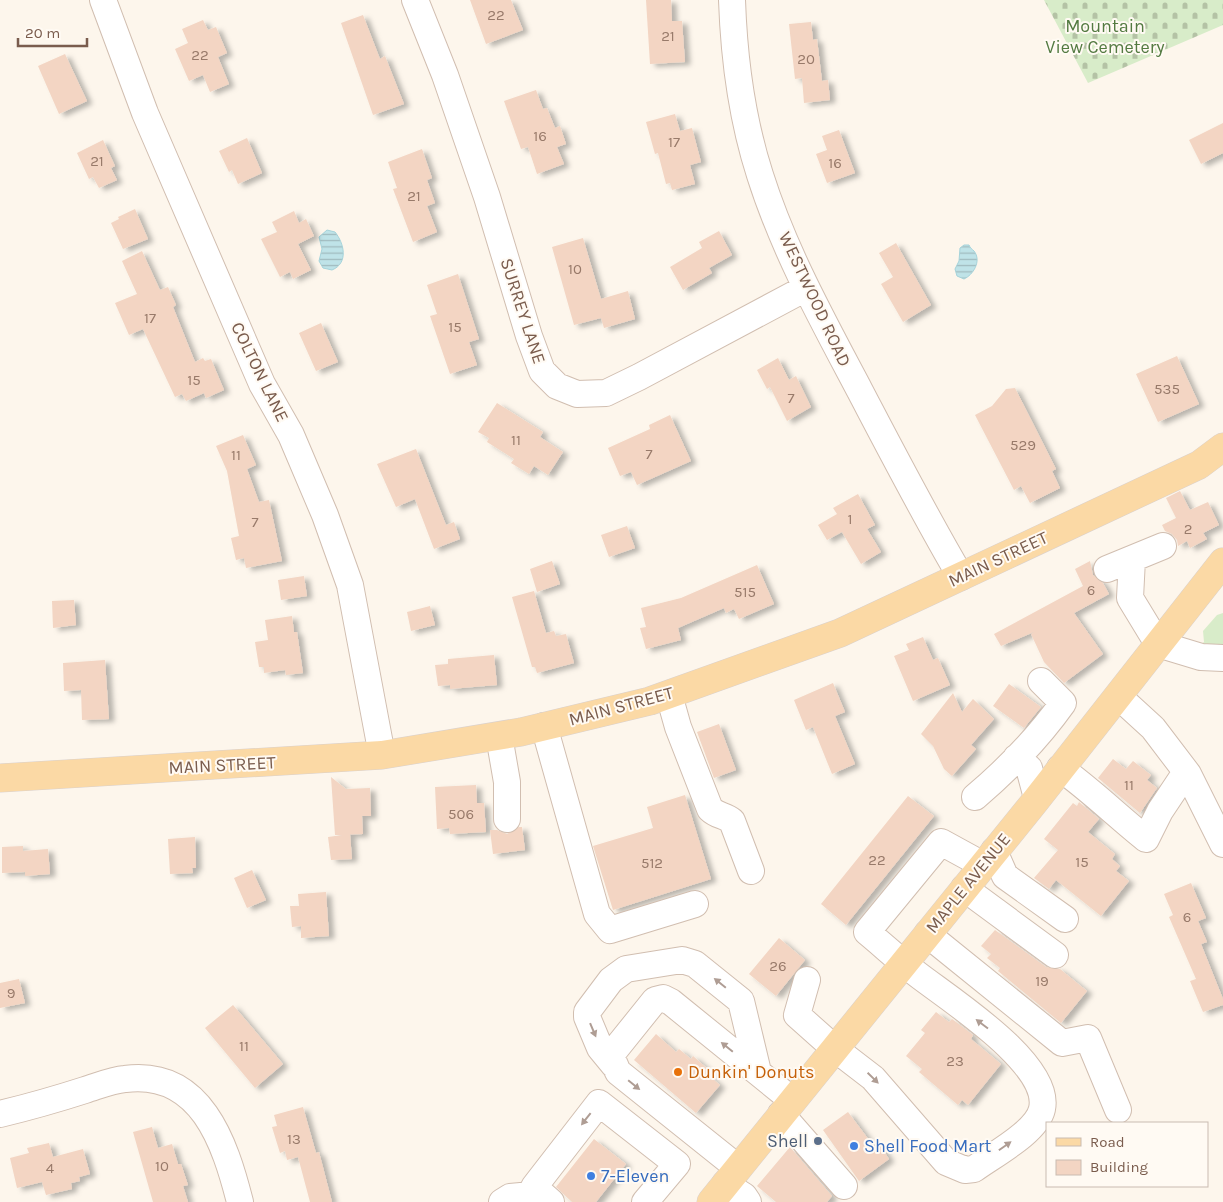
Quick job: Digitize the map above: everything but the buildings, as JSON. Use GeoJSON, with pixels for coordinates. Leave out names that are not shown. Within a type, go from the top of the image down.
{"type":"FeatureCollection","features":[{"type":"Feature","properties":{"kind":"main road","name":"MAIN STREET"},"geometry":{"type":"LineString","coordinates":[[0,778],[382,755],[499,736],[669,694],[813,644],[1211,465],[1223,447]]}},
{"type":"Feature","properties":{"kind":"main road","name":"MAPLE AVENUE"},"geometry":{"type":"LineString","coordinates":[[725,1185],[1037,798],[1223,562]]}},
{"type":"Feature","properties":{"kind":"street","name":"COLTON LANE"},"geometry":{"type":"LineString","coordinates":[[103,0],[139,98],[262,384],[291,434],[331,532],[350,585],[382,755]]}},
{"type":"Feature","properties":{"kind":"street","name":"SURREY LANE"},"geometry":{"type":"LineString","coordinates":[[414,0],[445,75],[487,197],[529,336],[542,371],[557,386],[577,394],[606,393],[639,378],[806,288]]}},
{"type":"Feature","properties":{"kind":"street","name":"WESTWOOD ROAD"},"geometry":{"type":"LineString","coordinates":[[732,0],[741,95],[757,164],[806,288],[924,514],[961,577]]}},
{"type":"Feature","properties":{"kind":"street"},"geometry":{"type":"LineString","coordinates":[[1106,568],[1162,546]]}},
{"type":"Feature","properties":{"kind":"street"},"geometry":{"type":"LineString","coordinates":[[1132,559],[1130,598],[1158,644],[1201,657],[1223,658]]}},
{"type":"Feature","properties":{"kind":"street"},"geometry":{"type":"LineString","coordinates":[[976,797],[1042,733],[1063,703],[1041,681]]}},
{"type":"Feature","properties":{"kind":"street"},"geometry":{"type":"LineString","coordinates":[[669,694],[678,727],[710,809],[716,815],[725,816],[732,821],[751,872]]}},
{"type":"Feature","properties":{"kind":"street"},"geometry":{"type":"LineString","coordinates":[[1118,696],[1153,728],[1186,772],[1223,844]]}},
{"type":"Feature","properties":{"kind":"street"},"geometry":{"type":"LineString","coordinates":[[544,726],[597,914],[610,930],[696,904]]}},
{"type":"Feature","properties":{"kind":"street"},"geometry":{"type":"LineString","coordinates":[[499,736],[507,782],[507,819]]}},
{"type":"Feature","properties":{"kind":"street"},"geometry":{"type":"LineString","coordinates":[[1016,758],[1029,768],[1037,798]]}},
{"type":"Feature","properties":{"kind":"street"},"geometry":{"type":"LineString","coordinates":[[1060,768],[1086,786],[1146,839],[1160,811],[1186,772]]}},
{"type":"Feature","properties":{"kind":"street"},"geometry":{"type":"LineString","coordinates":[[808,980],[797,1015],[834,1048],[873,1078],[946,1162],[965,1170],[974,1169],[1033,1127],[1042,1109],[1039,1085],[1020,1058],[1001,1038],[903,963],[867,932],[941,842],[989,858],[1005,876],[1065,919]]}},
{"type":"Feature","properties":{"kind":"street"},"geometry":{"type":"LineString","coordinates":[[964,888],[1055,955]]}},
{"type":"Feature","properties":{"kind":"street"},"geometry":{"type":"LineString","coordinates":[[927,934],[1062,1043],[1088,1038],[1118,1110]]}},
{"type":"Feature","properties":{"kind":"street"},"geometry":{"type":"LineString","coordinates":[[748,1202],[744,1196],[725,1185],[618,1072],[600,1048],[587,1017],[587,1012],[618,974],[626,970],[682,960],[696,964],[741,1001],[758,1072]]}},
{"type":"Feature","properties":{"kind":"street"},"geometry":{"type":"LineString","coordinates":[[655,1000],[655,986],[672,961]]}},
{"type":"Feature","properties":{"kind":"street"},"geometry":{"type":"LineString","coordinates":[[614,1065],[612,1058],[614,1051],[655,1000],[663,998],[671,1002],[758,1072],[844,1186]]}},
{"type":"Feature","properties":{"kind":"street"},"geometry":{"type":"LineString","coordinates":[[0,1114],[124,1079],[150,1078],[174,1086],[195,1100],[218,1135],[240,1202]]}},
{"type":"Feature","properties":{"kind":"street"},"geometry":{"type":"LineString","coordinates":[[551,1202],[534,1187],[599,1103],[677,1164],[645,1202]]}},
{"type":"Feature","properties":{"kind":"street"},"geometry":{"type":"LineString","coordinates":[[502,1202],[510,1196],[522,1196],[528,1202]]}},
{"type":"Feature","properties":{"kind":"green space","name":"Mountain View Cemetery"},"geometry":{"type":"Polygon","coordinates":[[[1044,0],[1223,0],[1223,25],[1088,83],[1044,0]]]}},
{"type":"Feature","properties":{"kind":"green space"},"geometry":{"type":"Polygon","coordinates":[[[1223,613],[1223,648],[1200,645],[1204,642],[1203,631],[1217,615],[1223,613]]]}},
{"type":"Feature","properties":{"kind":"water"},"geometry":{"type":"Polygon","coordinates":[[[327,230],[335,232],[341,242],[343,252],[341,263],[332,270],[323,268],[319,261],[322,249],[319,237],[327,230]]]}},
{"type":"Feature","properties":{"kind":"water"},"geometry":{"type":"Polygon","coordinates":[[[964,245],[969,245],[974,251],[977,263],[973,271],[964,279],[957,276],[955,269],[959,261],[960,248],[964,245]]]}},
{"type":"Feature","properties":{"kind":"place","name":"Dunkin' Donuts"},"geometry":{"type":"Point","coordinates":[678,1072]}},
{"type":"Feature","properties":{"kind":"place","name":"Shell"},"geometry":{"type":"Point","coordinates":[818,1141]}},
{"type":"Feature","properties":{"kind":"place","name":"Shell Food Mart"},"geometry":{"type":"Point","coordinates":[854,1146]}},
{"type":"Feature","properties":{"kind":"place","name":"7-Eleven"},"geometry":{"type":"Point","coordinates":[591,1176]}}]}
